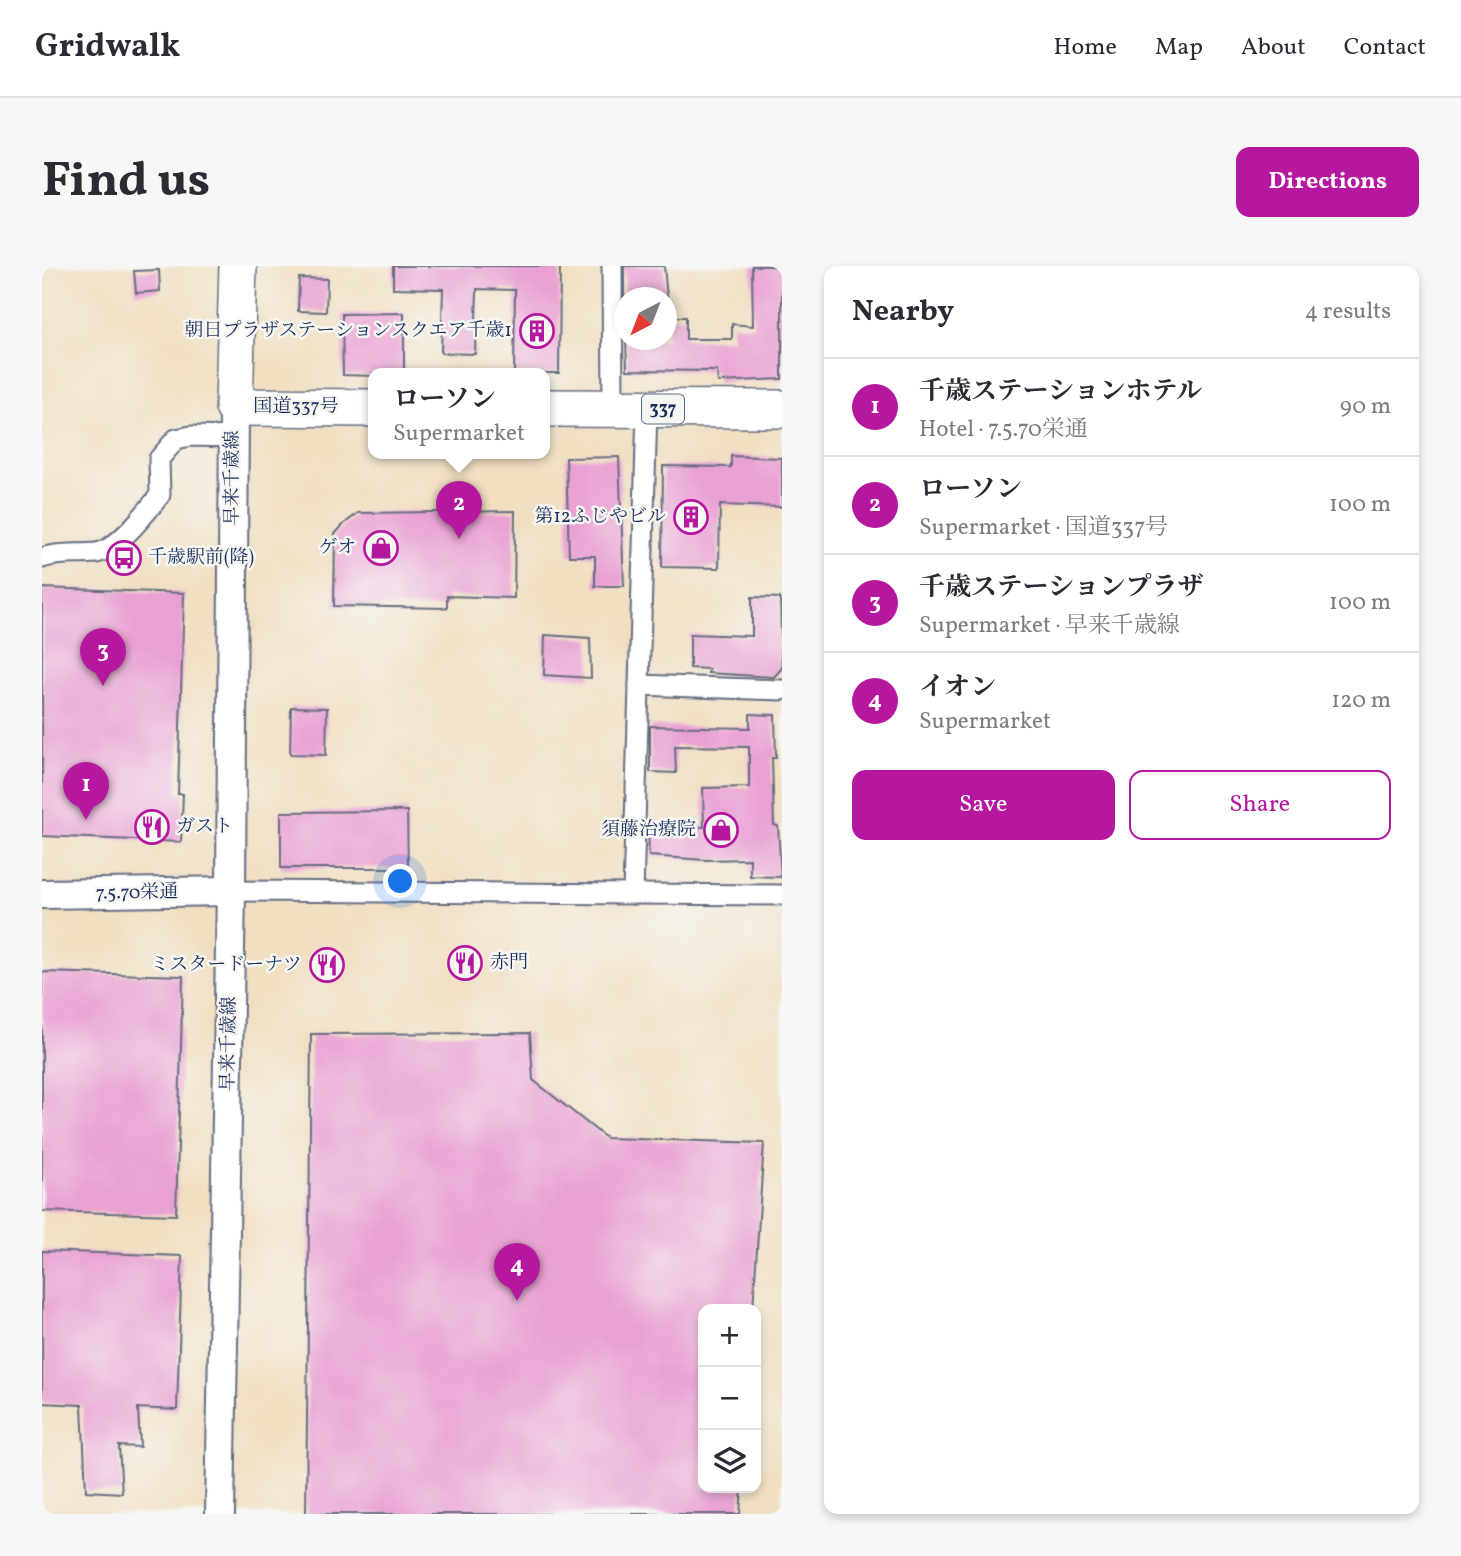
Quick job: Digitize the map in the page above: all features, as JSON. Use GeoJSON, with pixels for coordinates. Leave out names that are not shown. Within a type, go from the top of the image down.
{"type":"FeatureCollection","features":[{"type":"Feature","properties":{"kind":"highway","name":"国道337号"},"geometry":{"type":"LineString","coordinates":[[238,266],[233,422],[368,408]]}},
{"type":"Feature","properties":{"kind":"highway","name":"337"},"geometry":{"type":"LineString","coordinates":[[550,408],[782,409]]}},
{"type":"Feature","properties":{"kind":"main road","name":"早来千歳線"},"geometry":{"type":"LineString","coordinates":[[220,1514],[232,891],[233,422]]}},
{"type":"Feature","properties":{"kind":"main road","name":"7.5.70栄通"},"geometry":{"type":"LineString","coordinates":[[42,894],[232,891]]}},
{"type":"Feature","properties":{"kind":"street"},"geometry":{"type":"LineString","coordinates":[[612,266],[630,409],[639,685],[633,894]]}},
{"type":"Feature","properties":{"kind":"street"},"geometry":{"type":"LineString","coordinates":[[42,558],[54,554],[100,552],[110,547],[138,522],[160,495],[159,459],[176,439],[233,422]]}},
{"type":"Feature","properties":{"kind":"street"},"geometry":{"type":"LineString","coordinates":[[639,685],[782,690]]}},
{"type":"Feature","properties":{"kind":"street"},"geometry":{"type":"LineString","coordinates":[[232,891],[782,895]]}},
{"type":"Feature","properties":{"kind":"building","name":"朝日プラザステーションスクエア千歳1"},"geometry":{"type":"Polygon","coordinates":[[[393,266],[560,266],[559,373],[550,373],[550,368],[514,368],[515,290],[477,289],[475,354],[441,353],[443,289],[393,288],[393,266]]]}},
{"type":"Feature","properties":{"kind":"building"},"geometry":{"type":"Polygon","coordinates":[[[624,266],[664,266],[666,287],[624,287],[624,266]]]}},
{"type":"Feature","properties":{"kind":"building"},"geometry":{"type":"Polygon","coordinates":[[[752,266],[782,266],[782,379],[718,382],[717,371],[627,370],[626,350],[677,350],[677,317],[686,317],[686,339],[732,339],[732,324],[753,326],[752,266]]]}},
{"type":"Feature","properties":{"kind":"building"},"geometry":{"type":"Polygon","coordinates":[[[159,270],[160,291],[136,293],[134,271],[159,270]]]}},
{"type":"Feature","properties":{"kind":"building"},"geometry":{"type":"Polygon","coordinates":[[[299,278],[327,279],[326,312],[298,311],[299,278]]]}},
{"type":"Feature","properties":{"kind":"building"},"geometry":{"type":"Polygon","coordinates":[[[404,313],[404,368],[368,368],[368,376],[343,375],[342,314],[404,313]]]}},
{"type":"Feature","properties":{"kind":"building","name":"第12ふじやビル"},"geometry":{"type":"Polygon","coordinates":[[[731,456],[782,458],[782,507],[720,505],[719,568],[662,567],[663,466],[731,467],[731,456]]]}},
{"type":"Feature","properties":{"kind":"building"},"geometry":{"type":"Polygon","coordinates":[[[619,457],[624,586],[595,586],[595,556],[569,556],[566,458],[619,457]]]}},
{"type":"Feature","properties":{"kind":"building"},"geometry":{"type":"Polygon","coordinates":[[[515,511],[514,598],[447,596],[447,608],[334,606],[335,534],[358,513],[515,511]]]}},
{"type":"Feature","properties":{"kind":"building"},"geometry":{"type":"Polygon","coordinates":[[[42,588],[184,593],[178,794],[183,794],[181,842],[42,836],[42,588]]]}},
{"type":"Feature","properties":{"kind":"building"},"geometry":{"type":"Polygon","coordinates":[[[752,597],[780,598],[782,668],[774,677],[708,673],[709,669],[690,668],[690,634],[752,636],[752,597]]]}},
{"type":"Feature","properties":{"kind":"building"},"geometry":{"type":"Polygon","coordinates":[[[545,635],[590,638],[591,678],[544,675],[545,635]]]}},
{"type":"Feature","properties":{"kind":"building"},"geometry":{"type":"Polygon","coordinates":[[[291,707],[327,708],[326,755],[290,754],[291,707]]]}},
{"type":"Feature","properties":{"kind":"building"},"geometry":{"type":"Polygon","coordinates":[[[750,714],[775,715],[776,758],[772,758],[774,825],[778,826],[781,877],[750,876],[750,859],[705,860],[649,856],[648,825],[704,827],[703,788],[749,787],[749,747],[675,746],[676,773],[650,772],[650,726],[750,728],[750,714]]]}},
{"type":"Feature","properties":{"kind":"building"},"geometry":{"type":"Polygon","coordinates":[[[407,811],[408,868],[281,868],[281,812],[407,811]]]}},
{"type":"Feature","properties":{"kind":"building"},"geometry":{"type":"Polygon","coordinates":[[[42,972],[183,976],[176,1215],[42,1211],[42,972]]]}},
{"type":"Feature","properties":{"kind":"building"},"geometry":{"type":"Polygon","coordinates":[[[530,1033],[533,1080],[606,1138],[764,1143],[753,1304],[698,1304],[698,1493],[742,1493],[740,1514],[306,1514],[311,1034],[530,1033]]]}},
{"type":"Feature","properties":{"kind":"building"},"geometry":{"type":"Polygon","coordinates":[[[42,1251],[182,1256],[177,1410],[138,1408],[140,1447],[119,1446],[122,1493],[86,1491],[82,1405],[42,1403],[42,1251]]]}},
{"type":"Feature","properties":{"kind":"place","name":"朝日プラザステーションスクエア千歳1"},"geometry":{"type":"Point","coordinates":[537,331]}},
{"type":"Feature","properties":{"kind":"place","name":"第12ふじやビル"},"geometry":{"type":"Point","coordinates":[691,517]}},
{"type":"Feature","properties":{"kind":"place","name":"ローソン"},"geometry":{"type":"Point","coordinates":[459,539]}},
{"type":"Feature","properties":{"kind":"place","name":"ゲオ"},"geometry":{"type":"Point","coordinates":[381,548]}},
{"type":"Feature","properties":{"kind":"place","name":"千歳駅前(降)"},"geometry":{"type":"Point","coordinates":[124,558]}},
{"type":"Feature","properties":{"kind":"place","name":"千歳ステーションプラザ"},"geometry":{"type":"Point","coordinates":[103,686]}},
{"type":"Feature","properties":{"kind":"place","name":"千歳ステーションホテル"},"geometry":{"type":"Point","coordinates":[86,820]}},
{"type":"Feature","properties":{"kind":"place","name":"ガスト"},"geometry":{"type":"Point","coordinates":[152,827]}},
{"type":"Feature","properties":{"kind":"place","name":"須藤治療院"},"geometry":{"type":"Point","coordinates":[721,830]}},
{"type":"Feature","properties":{"kind":"place","name":"赤門"},"geometry":{"type":"Point","coordinates":[465,963]}},
{"type":"Feature","properties":{"kind":"place","name":"ミスタードーナツ"},"geometry":{"type":"Point","coordinates":[327,965]}},
{"type":"Feature","properties":{"kind":"place","name":"イオン"},"geometry":{"type":"Point","coordinates":[517,1301]}}]}
